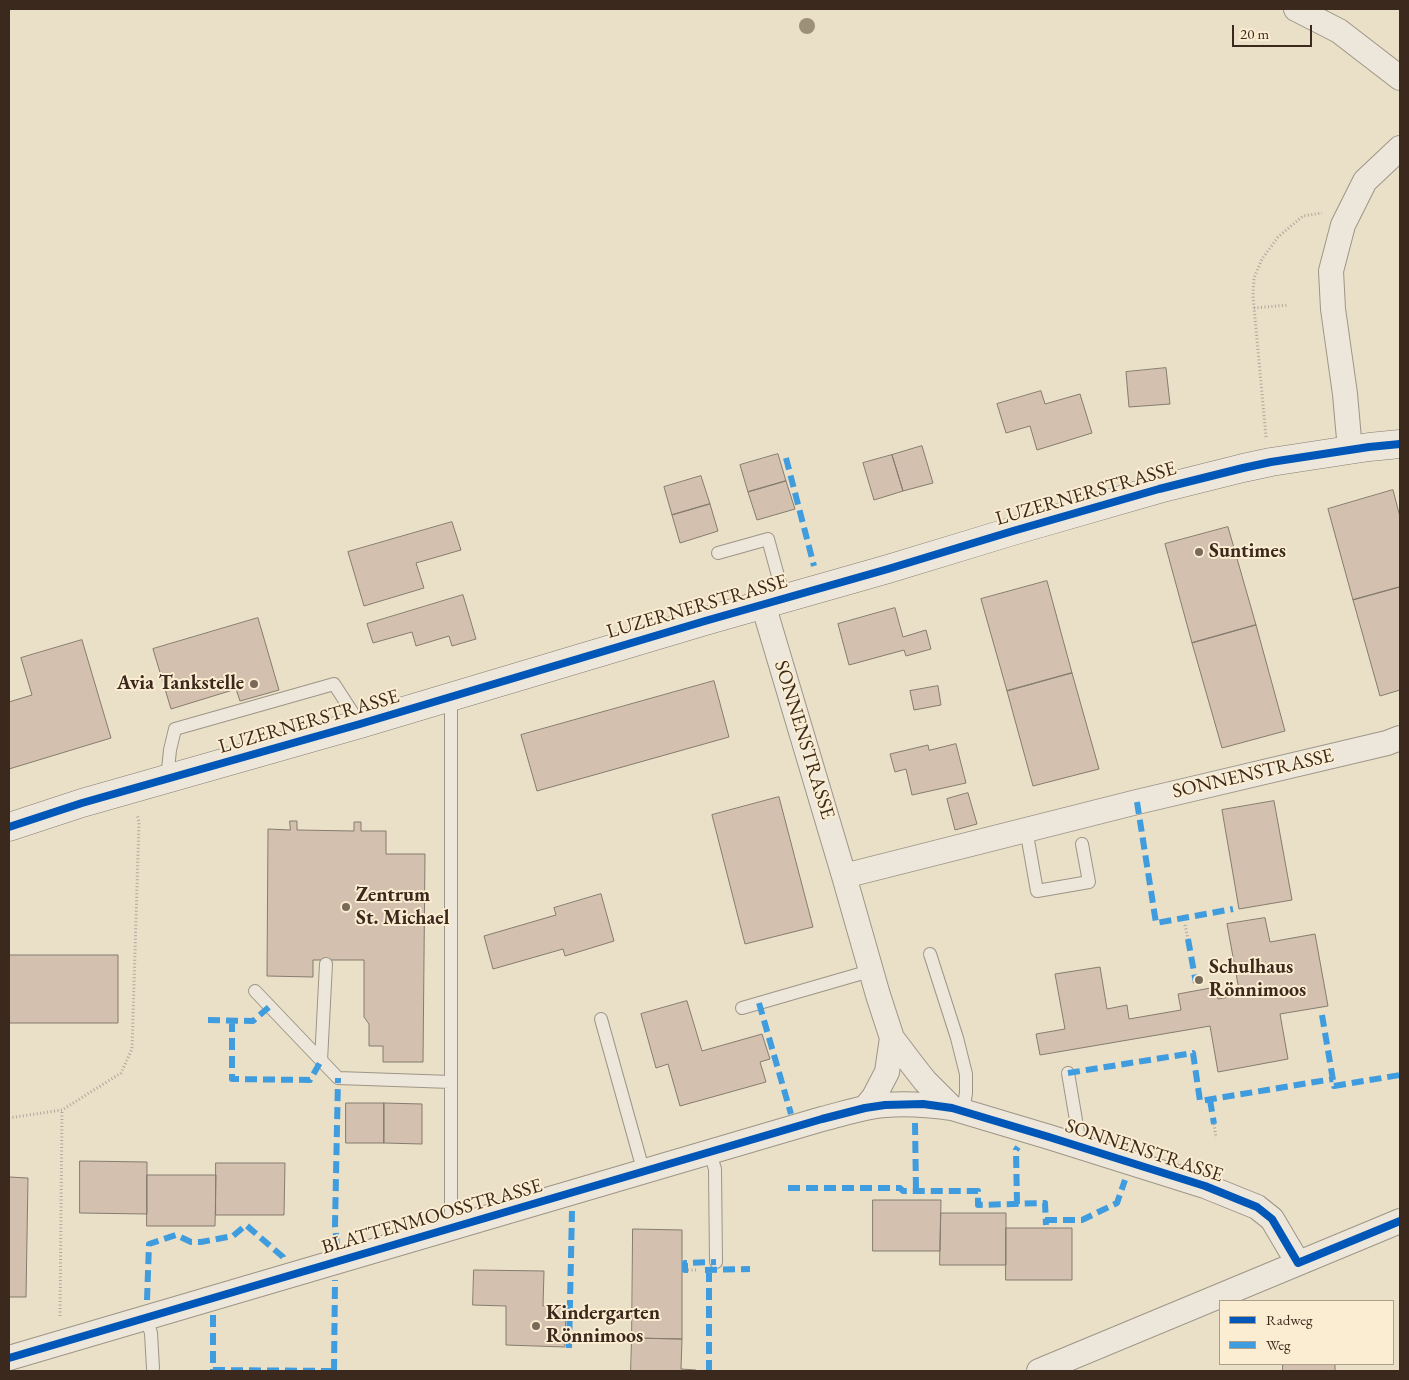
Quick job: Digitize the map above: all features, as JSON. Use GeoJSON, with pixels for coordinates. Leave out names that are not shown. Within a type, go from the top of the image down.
{"type":"FeatureCollection","features":[{"type":"Feature","properties":{"kind":"main road","name":"LUZERNERSTRASSE"},"geometry":{"type":"LineString","coordinates":[[9,827],[1013,530],[1159,489],[1271,462],[1400,444]]}},
{"type":"Feature","properties":{"kind":"street"},"geometry":{"type":"LineString","coordinates":[[1296,9],[1339,31],[1400,78]]}},
{"type":"Feature","properties":{"kind":"street"},"geometry":{"type":"LineString","coordinates":[[1350,450],[1345,394],[1334,319],[1331,271],[1343,225],[1365,181],[1400,148]]}},
{"type":"Feature","properties":{"kind":"street","name":"SONNENSTRASSE"},"geometry":{"type":"LineString","coordinates":[[774,601],[870,971],[892,1038],[926,1081],[958,1110],[1205,1186],[1257,1207],[1272,1219],[1298,1263]]}},
{"type":"Feature","properties":{"kind":"street","name":"SONNENSTRASSE"},"geometry":{"type":"LineString","coordinates":[[844,876],[1026,829],[1387,743],[1400,738]]}},
{"type":"Feature","properties":{"kind":"street"},"geometry":{"type":"LineString","coordinates":[[865,1108],[887,1072],[892,1038]]}},
{"type":"Feature","properties":{"kind":"street","name":"BLATTENMOOSSTRASSE"},"geometry":{"type":"LineString","coordinates":[[9,1358],[455,1226],[644,1173],[822,1119],[885,1105],[923,1104],[958,1110]]}},
{"type":"Feature","properties":{"kind":"street"},"geometry":{"type":"LineString","coordinates":[[1039,1371],[1400,1221]]}},
{"type":"Feature","properties":{"kind":"lane"},"geometry":{"type":"LineString","coordinates":[[718,553],[768,540],[774,601]]}},
{"type":"Feature","properties":{"kind":"lane"},"geometry":{"type":"LineString","coordinates":[[167,779],[170,750],[175,729],[334,684],[360,724]]}},
{"type":"Feature","properties":{"kind":"lane"},"geometry":{"type":"LineString","coordinates":[[452,697],[452,1212],[455,1226]]}},
{"type":"Feature","properties":{"kind":"lane"},"geometry":{"type":"LineString","coordinates":[[1026,829],[1037,891],[1089,882],[1082,844]]}},
{"type":"Feature","properties":{"kind":"lane"},"geometry":{"type":"LineString","coordinates":[[930,954],[957,1038],[966,1074],[966,1093],[958,1110]]}},
{"type":"Feature","properties":{"kind":"lane"},"geometry":{"type":"LineString","coordinates":[[322,1061],[326,964]]}},
{"type":"Feature","properties":{"kind":"lane"},"geometry":{"type":"LineString","coordinates":[[742,1008],[870,971]]}},
{"type":"Feature","properties":{"kind":"lane"},"geometry":{"type":"LineString","coordinates":[[255,991],[338,1078],[452,1082]]}},
{"type":"Feature","properties":{"kind":"lane"},"geometry":{"type":"LineString","coordinates":[[601,1019],[644,1173]]}},
{"type":"Feature","properties":{"kind":"lane"},"geometry":{"type":"LineString","coordinates":[[1068,1073],[1078,1132],[1074,1145]]}},
{"type":"Feature","properties":{"kind":"lane"},"geometry":{"type":"LineString","coordinates":[[710,1153],[715,1169],[716,1262]]}},
{"type":"Feature","properties":{"kind":"lane"},"geometry":{"type":"LineString","coordinates":[[146,1318],[150,1333],[153,1368]]}},
{"type":"Feature","properties":{"kind":"path"},"geometry":{"type":"LineString","coordinates":[[1267,440],[1254,308],[1254,278],[1262,259],[1278,237],[1304,216],[1352,207]]}},
{"type":"Feature","properties":{"kind":"path"},"geometry":{"type":"LineString","coordinates":[[1254,308],[1288,305]]}},
{"type":"Feature","properties":{"kind":"path"},"geometry":{"type":"LineString","coordinates":[[9,1118],[62,1110],[121,1073],[132,1049],[139,822],[136,811]]}},
{"type":"Feature","properties":{"kind":"path"},"geometry":{"type":"LineString","coordinates":[[1185,925],[1188,939]]}},
{"type":"Feature","properties":{"kind":"path"},"geometry":{"type":"LineString","coordinates":[[62,1110],[60,1326],[64,1342]]}},
{"type":"Feature","properties":{"kind":"path"},"geometry":{"type":"LineString","coordinates":[[1214,1124],[1216,1138]]}},
{"type":"Feature","properties":{"kind":"building"},"geometry":{"type":"Polygon","coordinates":[[[1166,368],[1170,404],[1129,407],[1126,372],[1166,368]]]}},
{"type":"Feature","properties":{"kind":"building"},"geometry":{"type":"Polygon","coordinates":[[[1041,391],[1045,404],[1080,394],[1092,433],[1037,450],[1030,426],[1006,433],[997,404],[1041,391]]]}},
{"type":"Feature","properties":{"kind":"building"},"geometry":{"type":"Polygon","coordinates":[[[922,446],[933,483],[903,491],[892,455],[922,446]]]}},
{"type":"Feature","properties":{"kind":"building"},"geometry":{"type":"Polygon","coordinates":[[[778,454],[786,481],[748,492],[740,465],[778,454]]]}},
{"type":"Feature","properties":{"kind":"building"},"geometry":{"type":"Polygon","coordinates":[[[892,455],[903,491],[874,500],[863,463],[892,455]]]}},
{"type":"Feature","properties":{"kind":"building"},"geometry":{"type":"Polygon","coordinates":[[[701,476],[710,504],[672,515],[664,487],[701,476]]]}},
{"type":"Feature","properties":{"kind":"building"},"geometry":{"type":"Polygon","coordinates":[[[786,481],[795,509],[757,520],[748,492],[786,481]]]}},
{"type":"Feature","properties":{"kind":"building"},"geometry":{"type":"Polygon","coordinates":[[[1393,490],[1400,517],[1400,587],[1353,600],[1328,509],[1393,490]]]}},
{"type":"Feature","properties":{"kind":"building"},"geometry":{"type":"Polygon","coordinates":[[[710,504],[718,531],[680,543],[672,515],[710,504]]]}},
{"type":"Feature","properties":{"kind":"building"},"geometry":{"type":"Polygon","coordinates":[[[452,522],[461,550],[416,563],[424,588],[364,606],[348,552],[452,522]]]}},
{"type":"Feature","properties":{"kind":"building"},"geometry":{"type":"Polygon","coordinates":[[[1228,527],[1256,625],[1192,643],[1165,544],[1228,527]]]}},
{"type":"Feature","properties":{"kind":"building"},"geometry":{"type":"Polygon","coordinates":[[[1047,581],[1072,673],[1007,691],[981,599],[1047,581]]]}},
{"type":"Feature","properties":{"kind":"building"},"geometry":{"type":"Polygon","coordinates":[[[1400,587],[1400,690],[1380,696],[1353,600],[1400,587]]]}},
{"type":"Feature","properties":{"kind":"building"},"geometry":{"type":"Polygon","coordinates":[[[463,595],[476,639],[452,646],[449,636],[416,646],[412,632],[373,643],[367,624],[463,595]]]}},
{"type":"Feature","properties":{"kind":"building"},"geometry":{"type":"Polygon","coordinates":[[[895,608],[903,637],[926,630],[931,649],[906,656],[904,650],[849,665],[838,624],[895,608]]]}},
{"type":"Feature","properties":{"kind":"building"},"geometry":{"type":"Polygon","coordinates":[[[258,618],[279,690],[240,701],[236,689],[171,709],[153,649],[258,618]]]}},
{"type":"Feature","properties":{"kind":"building"},"geometry":{"type":"Polygon","coordinates":[[[1256,625],[1285,731],[1222,748],[1192,643],[1256,625]]]}},
{"type":"Feature","properties":{"kind":"building"},"geometry":{"type":"Polygon","coordinates":[[[82,640],[111,738],[9,769],[9,702],[32,695],[21,658],[82,640]]]}},
{"type":"Feature","properties":{"kind":"building"},"geometry":{"type":"Polygon","coordinates":[[[1072,673],[1099,769],[1033,786],[1007,691],[1072,673]]]}},
{"type":"Feature","properties":{"kind":"building"},"geometry":{"type":"Polygon","coordinates":[[[714,681],[729,737],[537,791],[521,735],[714,681]]]}},
{"type":"Feature","properties":{"kind":"building"},"geometry":{"type":"Polygon","coordinates":[[[938,686],[941,705],[914,710],[910,691],[938,686]]]}},
{"type":"Feature","properties":{"kind":"building"},"geometry":{"type":"Polygon","coordinates":[[[956,744],[966,783],[912,795],[906,769],[895,772],[890,754],[928,745],[929,750],[956,744]]]}},
{"type":"Feature","properties":{"kind":"building"},"geometry":{"type":"Polygon","coordinates":[[[968,793],[977,824],[955,830],[947,799],[968,793]]]}},
{"type":"Feature","properties":{"kind":"building"},"geometry":{"type":"Polygon","coordinates":[[[779,797],[813,927],[745,944],[712,815],[779,797]]]}},
{"type":"Feature","properties":{"kind":"building"},"geometry":{"type":"Polygon","coordinates":[[[1274,801],[1292,900],[1239,909],[1222,810],[1274,801]]]}},
{"type":"Feature","properties":{"kind":"building","name":"Zentrum St. Michael"},"geometry":{"type":"Polygon","coordinates":[[[290,821],[297,821],[297,830],[354,831],[354,822],[361,822],[361,831],[386,831],[386,854],[425,854],[423,1062],[383,1062],[383,1046],[369,1046],[369,1024],[364,1017],[364,960],[313,960],[313,977],[267,976],[268,829],[290,830],[290,821]]]}},
{"type":"Feature","properties":{"kind":"building"},"geometry":{"type":"Polygon","coordinates":[[[601,894],[614,941],[565,956],[563,949],[493,969],[484,936],[556,915],[554,908],[601,894]]]}},
{"type":"Feature","properties":{"kind":"building"},"geometry":{"type":"Polygon","coordinates":[[[1265,918],[1270,942],[1315,934],[1328,1006],[1280,1014],[1288,1059],[1218,1072],[1210,1026],[1040,1055],[1036,1034],[1065,1029],[1055,974],[1100,967],[1107,1009],[1127,1005],[1129,1019],[1181,1010],[1178,994],[1216,987],[1218,999],[1240,995],[1227,924],[1265,918]]]}},
{"type":"Feature","properties":{"kind":"building"},"geometry":{"type":"Polygon","coordinates":[[[9,955],[118,955],[118,1023],[9,1023],[9,955]]]}},
{"type":"Feature","properties":{"kind":"building"},"geometry":{"type":"Polygon","coordinates":[[[687,1001],[702,1051],[762,1034],[770,1059],[760,1062],[766,1082],[680,1106],[668,1064],[656,1068],[641,1014],[687,1001]]]}},
{"type":"Feature","properties":{"kind":"building"},"geometry":{"type":"Polygon","coordinates":[[[346,1103],[384,1103],[384,1143],[346,1143],[346,1103]]]}},
{"type":"Feature","properties":{"kind":"building"},"geometry":{"type":"Polygon","coordinates":[[[384,1103],[422,1104],[422,1144],[384,1143],[384,1103]]]}},
{"type":"Feature","properties":{"kind":"building"},"geometry":{"type":"Polygon","coordinates":[[[80,1161],[147,1162],[147,1214],[80,1213],[80,1161]]]}},
{"type":"Feature","properties":{"kind":"building"},"geometry":{"type":"Polygon","coordinates":[[[216,1163],[285,1163],[284,1215],[216,1215],[216,1163]]]}},
{"type":"Feature","properties":{"kind":"building"},"geometry":{"type":"Polygon","coordinates":[[[147,1175],[216,1175],[215,1226],[147,1226],[147,1175]]]}},
{"type":"Feature","properties":{"kind":"building"},"geometry":{"type":"Polygon","coordinates":[[[9,1177],[28,1178],[26,1297],[9,1297],[9,1177]]]}},
{"type":"Feature","properties":{"kind":"building"},"geometry":{"type":"Polygon","coordinates":[[[873,1200],[941,1200],[940,1251],[873,1251],[873,1200]]]}},
{"type":"Feature","properties":{"kind":"building"},"geometry":{"type":"Polygon","coordinates":[[[941,1213],[1006,1213],[1006,1265],[940,1265],[941,1213]]]}},
{"type":"Feature","properties":{"kind":"building"},"geometry":{"type":"Polygon","coordinates":[[[1006,1228],[1072,1228],[1072,1280],[1006,1280],[1006,1228]]]}},
{"type":"Feature","properties":{"kind":"building"},"geometry":{"type":"Polygon","coordinates":[[[633,1229],[682,1230],[682,1339],[632,1338],[633,1229]]]}},
{"type":"Feature","properties":{"kind":"building","name":"Kindergarten Rönnimoos"},"geometry":{"type":"Polygon","coordinates":[[[474,1270],[544,1271],[543,1306],[566,1306],[565,1347],[506,1345],[506,1306],[473,1305],[474,1270]]]}},
{"type":"Feature","properties":{"kind":"building"},"geometry":{"type":"Polygon","coordinates":[[[632,1338],[682,1339],[681,1369],[696,1371],[631,1371],[632,1338]]]}},
{"type":"Feature","properties":{"kind":"building"},"geometry":{"type":"Polygon","coordinates":[[[1283,1365],[1335,1365],[1335,1371],[1283,1371],[1283,1365]]]}},
{"type":"Feature","properties":{"kind":"marked path"},"geometry":{"type":"LineString","coordinates":[[786,458],[814,566]]}},
{"type":"Feature","properties":{"kind":"marked path"},"geometry":{"type":"LineString","coordinates":[[1137,802],[1156,923],[1233,909]]}},
{"type":"Feature","properties":{"kind":"marked path"},"geometry":{"type":"LineString","coordinates":[[1188,939],[1196,983]]}},
{"type":"Feature","properties":{"kind":"marked path"},"geometry":{"type":"LineString","coordinates":[[759,1003],[791,1114]]}},
{"type":"Feature","properties":{"kind":"marked path"},"geometry":{"type":"LineString","coordinates":[[208,1020],[253,1021],[269,1007]]}},
{"type":"Feature","properties":{"kind":"marked path"},"geometry":{"type":"LineString","coordinates":[[1322,1015],[1334,1086],[1400,1075]]}},
{"type":"Feature","properties":{"kind":"marked path"},"geometry":{"type":"LineString","coordinates":[[232,1020],[232,1079],[310,1080],[321,1061]]}},
{"type":"Feature","properties":{"kind":"marked path"},"geometry":{"type":"LineString","coordinates":[[1068,1073],[1193,1053],[1200,1101],[1333,1079]]}},
{"type":"Feature","properties":{"kind":"marked path"},"geometry":{"type":"LineString","coordinates":[[337,1245],[335,1225],[338,1078]]}},
{"type":"Feature","properties":{"kind":"marked path"},"geometry":{"type":"LineString","coordinates":[[1210,1100],[1214,1124]]}},
{"type":"Feature","properties":{"kind":"marked path"},"geometry":{"type":"LineString","coordinates":[[915,1123],[916,1191]]}},
{"type":"Feature","properties":{"kind":"marked path"},"geometry":{"type":"LineString","coordinates":[[1017,1204],[1016,1150],[1018,1147]]}},
{"type":"Feature","properties":{"kind":"marked path"},"geometry":{"type":"LineString","coordinates":[[1045,1220],[1082,1220],[1117,1203],[1125,1180]]}},
{"type":"Feature","properties":{"kind":"marked path"},"geometry":{"type":"LineString","coordinates":[[788,1188],[900,1188],[903,1191],[978,1191],[978,1205],[1045,1203],[1046,1225]]}},
{"type":"Feature","properties":{"kind":"marked path"},"geometry":{"type":"LineString","coordinates":[[569,1348],[572,1211]]}},
{"type":"Feature","properties":{"kind":"marked path"},"geometry":{"type":"LineString","coordinates":[[147,1300],[149,1244],[176,1235],[191,1242],[201,1242],[233,1236],[246,1225],[283,1257],[284,1260]]}},
{"type":"Feature","properties":{"kind":"marked path"},"geometry":{"type":"LineString","coordinates":[[688,1270],[685,1270],[685,1263],[716,1262]]}},
{"type":"Feature","properties":{"kind":"marked path"},"geometry":{"type":"LineString","coordinates":[[705,1270],[750,1269]]}},
{"type":"Feature","properties":{"kind":"marked path"},"geometry":{"type":"LineString","coordinates":[[709,1270],[709,1371]]}},
{"type":"Feature","properties":{"kind":"marked path"},"geometry":{"type":"LineString","coordinates":[[334,1371],[335,1280]]}},
{"type":"Feature","properties":{"kind":"marked path"},"geometry":{"type":"LineString","coordinates":[[213,1315],[213,1371]]}},
{"type":"Feature","properties":{"kind":"marked path"},"geometry":{"type":"LineString","coordinates":[[213,1370],[331,1371]]}},
{"type":"Feature","properties":{"kind":"cycle path"},"geometry":{"type":"LineString","coordinates":[[9,827],[82,803],[360,724],[1159,489],[1271,462],[1400,444]]}},
{"type":"Feature","properties":{"kind":"cycle path"},"geometry":{"type":"LineString","coordinates":[[9,1358],[822,1119],[885,1105],[923,1104],[952,1108],[1205,1186],[1257,1207],[1272,1219],[1298,1263],[1400,1221]]}},
{"type":"Feature","properties":{"kind":"place","name":"Suntimes"},"geometry":{"type":"Point","coordinates":[1199,552]}},
{"type":"Feature","properties":{"kind":"place","name":"Avia Tankstelle"},"geometry":{"type":"Point","coordinates":[254,684]}},
{"type":"Feature","properties":{"kind":"place","name":"Zentrum St. Michael"},"geometry":{"type":"Point","coordinates":[346,907]}},
{"type":"Feature","properties":{"kind":"place","name":"Schulhaus Rönnimoos"},"geometry":{"type":"Point","coordinates":[1199,980]}},
{"type":"Feature","properties":{"kind":"place","name":"Kindergarten Rönnimoos"},"geometry":{"type":"Point","coordinates":[536,1326]}}]}
